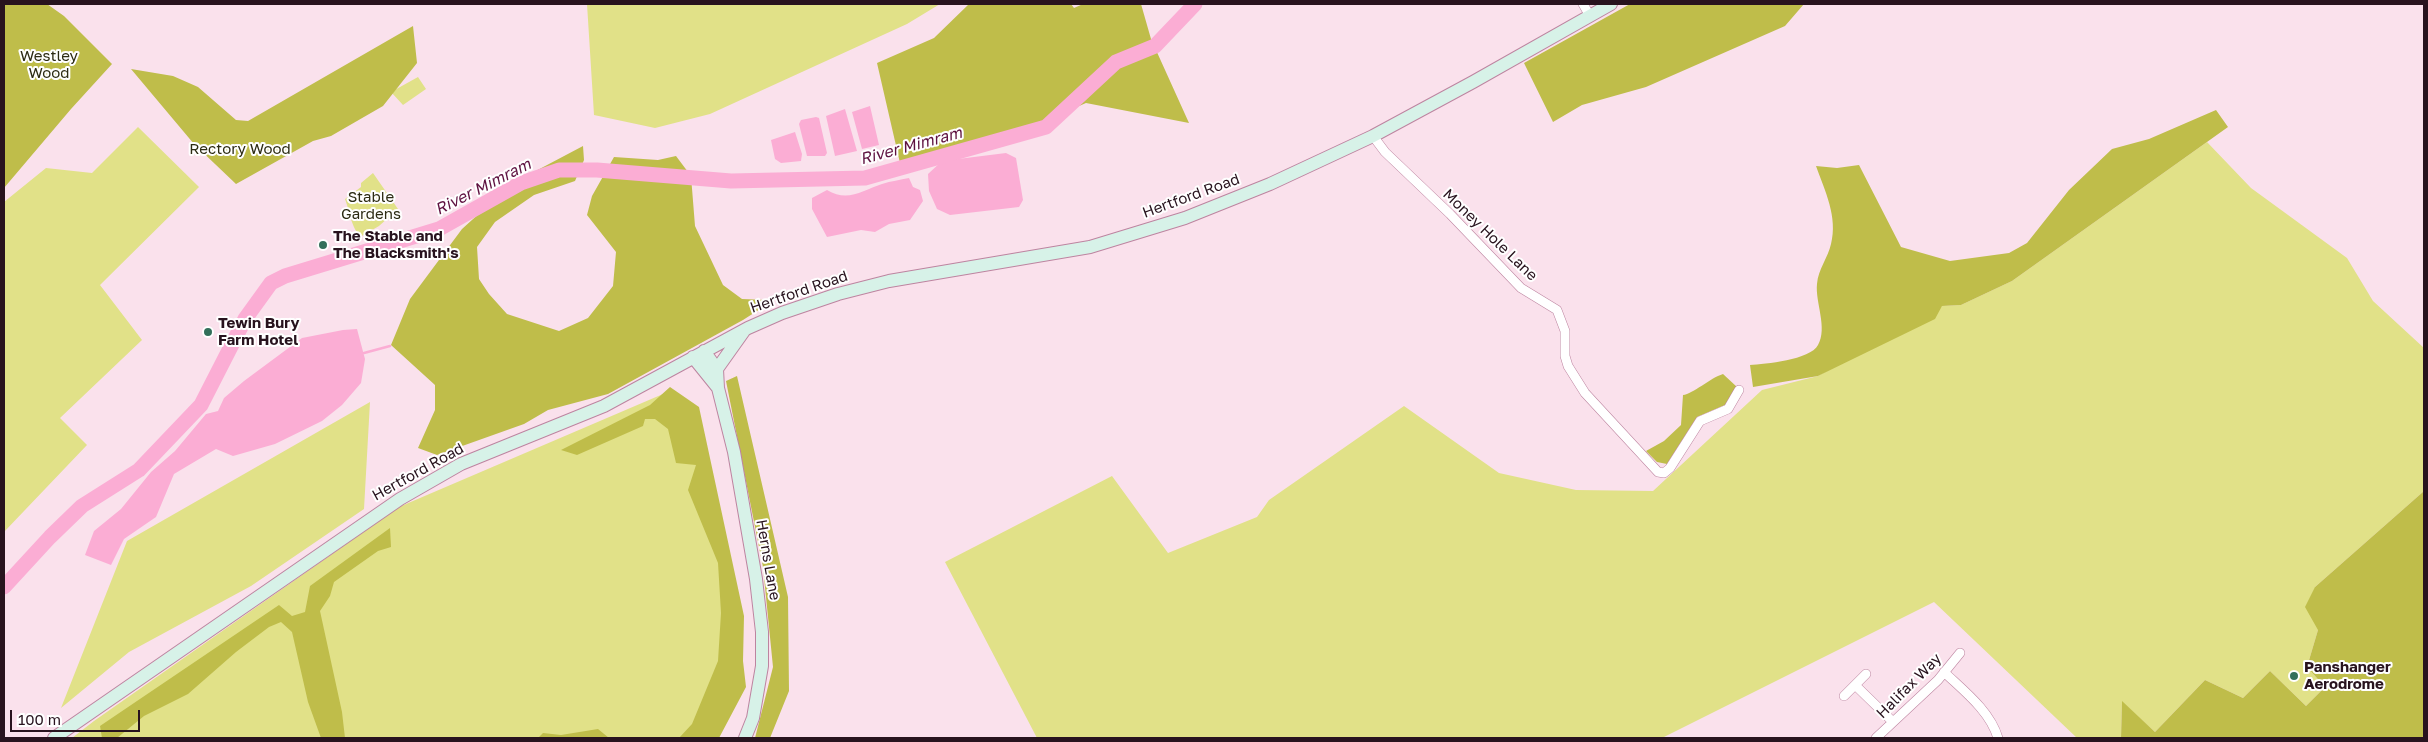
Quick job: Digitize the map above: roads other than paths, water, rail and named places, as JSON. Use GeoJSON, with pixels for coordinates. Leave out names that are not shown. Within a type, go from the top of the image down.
{"type":"FeatureCollection","features":[{"type":"Feature","properties":{"kind":"main road","name":"Hertford Road"},"geometry":{"type":"LineString","coordinates":[[54,738],[400,499],[461,464],[604,406],[748,328],[782,313],[828,297],[889,281],[1090,247],[1185,218],[1270,184],[1373,136],[1611,4]]}},
{"type":"Feature","properties":{"kind":"main road"},"geometry":{"type":"LineString","coordinates":[[716,370],[748,328]]}},
{"type":"Feature","properties":{"kind":"main road","name":"Herns Lane"},"geometry":{"type":"LineString","coordinates":[[698,354],[716,370],[718,388],[734,452],[756,579],[762,632],[762,666],[753,718],[745,738]]}},
{"type":"Feature","properties":{"kind":"main road","name":"Herns Lane"},"geometry":{"type":"LineString","coordinates":[[698,354],[718,388]]}},
{"type":"Feature","properties":{"kind":"street"},"geometry":{"type":"LineString","coordinates":[[1583,4],[1590,16]]}},
{"type":"Feature","properties":{"kind":"street","name":"Money Hole Lane"},"geometry":{"type":"LineString","coordinates":[[1373,136],[1385,152],[1450,214],[1521,288],[1557,310],[1565,331],[1564,356],[1585,394],[1658,472],[1664,473],[1670,468],[1700,421],[1728,409],[1739,390]]}},
{"type":"Feature","properties":{"kind":"street","name":"Halifax Way"},"geometry":{"type":"LineString","coordinates":[[1876,738],[1944,672],[1960,653]]}},
{"type":"Feature","properties":{"kind":"street"},"geometry":{"type":"LineString","coordinates":[[1944,672],[1978,706],[1998,738]]}},
{"type":"Feature","properties":{"kind":"street"},"geometry":{"type":"LineString","coordinates":[[1844,696],[1866,674]]}},
{"type":"Feature","properties":{"kind":"street"},"geometry":{"type":"LineString","coordinates":[[1855,685],[1892,722]]}},
{"type":"Feature","properties":{"kind":"waterway","name":"River Mimram"},"geometry":{"type":"LineString","coordinates":[[4,587],[50,537],[82,506],[139,470],[201,405],[245,319],[271,283],[285,276],[439,229],[521,183],[559,170],[597,170],[731,181],[865,178],[1046,127],[1116,62],[1155,46],[1195,4]]}},
{"type":"Feature","properties":{"kind":"waterway"},"geometry":{"type":"LineString","coordinates":[[364,353],[390,346]]}},
{"type":"Feature","properties":{"kind":"place","name":"The Stable and The Blacksmith's"},"geometry":{"type":"Point","coordinates":[323,245]}},
{"type":"Feature","properties":{"kind":"place","name":"Tewin Bury Farm Hotel"},"geometry":{"type":"Point","coordinates":[208,332]}},
{"type":"Feature","properties":{"kind":"place","name":"Panshanger Aerodrome"},"geometry":{"type":"Point","coordinates":[2294,676]}},
{"type":"Feature","properties":{"kind":"park label","name":"Westley Wood"},"geometry":{"type":"Point","coordinates":[49,64]}},
{"type":"Feature","properties":{"kind":"park label","name":"Rectory Wood"},"geometry":{"type":"Point","coordinates":[240,149]}},
{"type":"Feature","properties":{"kind":"park label","name":"Stable Gardens"},"geometry":{"type":"Point","coordinates":[371,206]}}]}
